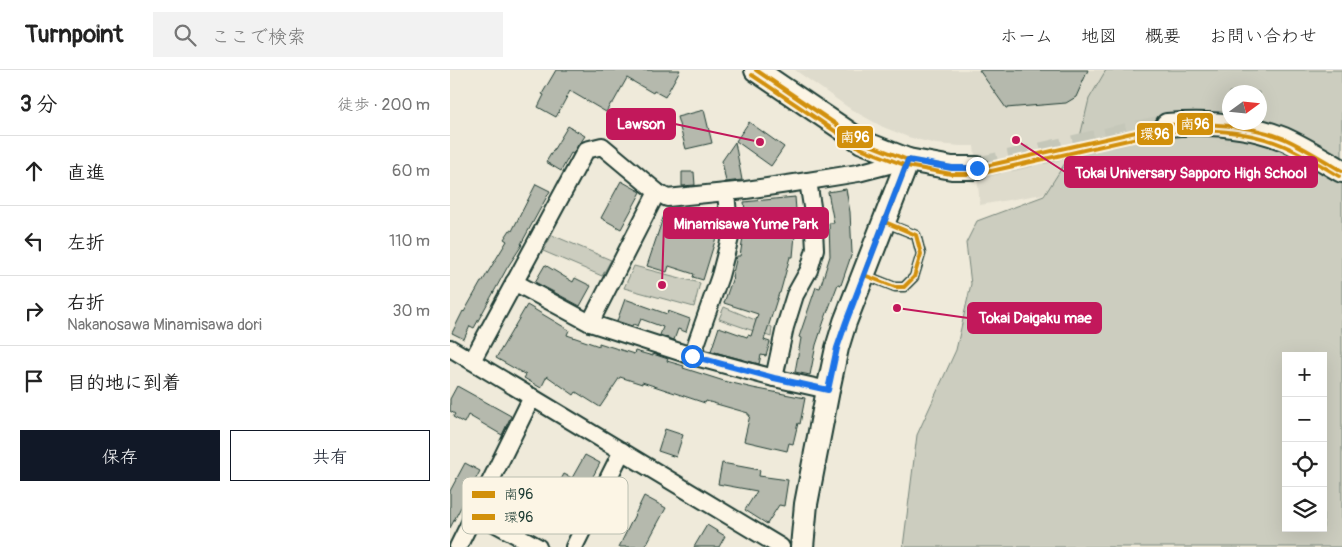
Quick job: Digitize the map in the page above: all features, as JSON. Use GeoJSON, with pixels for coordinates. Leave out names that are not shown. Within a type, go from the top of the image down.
{"type":"FeatureCollection","features":[{"type":"Feature","properties":{"kind":"street"},"geometry":{"type":"LineString","coordinates":[[756,70],[862,142],[908,160],[952,168],[977,168]]}},
{"type":"Feature","properties":{"kind":"street"},"geometry":{"type":"LineString","coordinates":[[1167,125],[1217,124],[1265,132],[1303,148],[1342,171]]}},
{"type":"Feature","properties":{"kind":"street"},"geometry":{"type":"LineString","coordinates":[[472,361],[586,150],[602,146],[657,192],[667,198],[808,182],[858,173],[908,160]]}},
{"type":"Feature","properties":{"kind":"street"},"geometry":{"type":"LineString","coordinates":[[802,547],[806,504],[837,348],[908,160]]}},
{"type":"Feature","properties":{"kind":"street"},"geometry":{"type":"LineString","coordinates":[[774,378],[785,327],[795,295],[809,270],[814,249],[814,213],[808,182]]}},
{"type":"Feature","properties":{"kind":"street"},"geometry":{"type":"LineString","coordinates":[[590,323],[657,192]]}},
{"type":"Feature","properties":{"kind":"street"},"geometry":{"type":"LineString","coordinates":[[692,356],[720,276],[730,238],[726,192]]}},
{"type":"Feature","properties":{"kind":"street"},"geometry":{"type":"LineString","coordinates":[[514,282],[590,323],[692,356],[828,390]]}},
{"type":"Feature","properties":{"kind":"street"},"geometry":{"type":"LineString","coordinates":[[451,351],[472,361],[781,547]]}},
{"type":"Feature","properties":{"kind":"street"},"geometry":{"type":"LineString","coordinates":[[493,477],[532,397]]}},
{"type":"Feature","properties":{"kind":"street"},"geometry":{"type":"LineString","coordinates":[[609,477],[622,451]]}},
{"type":"Feature","properties":{"kind":"street"},"geometry":{"type":"LineString","coordinates":[[458,547],[465,534]]}},
{"type":"Feature","properties":{"kind":"street"},"geometry":{"type":"LineString","coordinates":[[514,534],[538,547]]}},
{"type":"Feature","properties":{"kind":"street"},"geometry":{"type":"LineString","coordinates":[[574,547],[580,534]]}},
{"type":"Feature","properties":{"kind":"lane"},"geometry":{"type":"LineString","coordinates":[[864,275],[895,287],[904,288],[914,277],[921,254],[916,235],[884,222]]}},
{"type":"Feature","properties":{"kind":"shaded area"},"geometry":{"type":"Polygon","coordinates":[[[795,70],[1112,70],[1111,174],[1043,194],[980,205],[974,146],[936,144],[908,137],[883,127],[852,110],[795,70]]]}},
{"type":"Feature","properties":{"kind":"shaded area"},"geometry":{"type":"Polygon","coordinates":[[[1106,70],[1342,70],[1342,547],[903,547],[917,435],[956,350],[971,284],[966,243],[977,221],[1044,196],[1079,141],[1089,99],[1106,70]]]}},
{"type":"Feature","properties":{"kind":"shaded area"},"geometry":{"type":"Polygon","coordinates":[[[552,235],[611,260],[602,276],[543,251],[552,235]]]}},
{"type":"Feature","properties":{"kind":"shaded area"},"geometry":{"type":"Polygon","coordinates":[[[634,266],[700,283],[694,307],[624,288],[634,266]]]}},
{"type":"Feature","properties":{"kind":"shaded area"},"geometry":{"type":"Polygon","coordinates":[[[724,307],[772,327],[771,337],[719,319],[724,307]]]}},
{"type":"Feature","properties":{"kind":"building"},"geometry":{"type":"Polygon","coordinates":[[[556,70],[680,70],[665,97],[654,91],[653,93],[627,78],[606,112],[570,91],[556,117],[538,107],[544,95],[542,94],[556,70]]]}},
{"type":"Feature","properties":{"kind":"building"},"geometry":{"type":"Polygon","coordinates":[[[979,70],[1088,70],[1076,97],[1066,103],[1006,108],[979,70]]]}},
{"type":"Feature","properties":{"kind":"building"},"geometry":{"type":"Polygon","coordinates":[[[704,110],[712,143],[686,149],[677,117],[704,110]]]}},
{"type":"Feature","properties":{"kind":"building"},"geometry":{"type":"Polygon","coordinates":[[[749,122],[784,147],[771,166],[736,141],[749,122]]]}},
{"type":"Feature","properties":{"kind":"building"},"geometry":{"type":"Polygon","coordinates":[[[568,126],[585,136],[573,154],[571,153],[561,171],[546,162],[568,126]]]}},
{"type":"Feature","properties":{"kind":"building"},"geometry":{"type":"Polygon","coordinates":[[[735,142],[742,180],[726,182],[722,161],[735,142]]]}},
{"type":"Feature","properties":{"kind":"building"},"geometry":{"type":"Polygon","coordinates":[[[682,172],[694,172],[695,185],[682,186],[682,172]]]}},
{"type":"Feature","properties":{"kind":"building"},"geometry":{"type":"Polygon","coordinates":[[[621,181],[641,192],[621,229],[601,218],[621,181]]]}},
{"type":"Feature","properties":{"kind":"building"},"geometry":{"type":"Polygon","coordinates":[[[536,184],[550,191],[522,245],[474,328],[470,326],[464,339],[452,333],[463,311],[507,241],[504,239],[510,230],[512,231],[536,184]]]}},
{"type":"Feature","properties":{"kind":"building"},"geometry":{"type":"Polygon","coordinates":[[[846,189],[850,212],[852,253],[841,285],[838,284],[824,321],[816,345],[810,375],[795,372],[801,338],[799,337],[816,287],[820,288],[830,256],[829,223],[834,223],[828,192],[846,189]]]}},
{"type":"Feature","properties":{"kind":"building"},"geometry":{"type":"Polygon","coordinates":[[[795,197],[797,223],[793,257],[790,257],[764,340],[770,342],[766,356],[761,355],[759,364],[711,351],[719,327],[747,337],[748,335],[751,336],[758,314],[724,303],[733,277],[737,256],[740,256],[746,219],[744,202],[795,197]]]}},
{"type":"Feature","properties":{"kind":"building"},"geometry":{"type":"Polygon","coordinates":[[[665,212],[698,222],[699,214],[717,218],[715,227],[718,227],[715,241],[703,280],[693,277],[694,274],[669,266],[667,272],[647,266],[665,212]]]}},
{"type":"Feature","properties":{"kind":"building"},"geometry":{"type":"Polygon","coordinates":[[[545,265],[573,282],[575,278],[591,286],[580,306],[535,282],[545,265]]]}},
{"type":"Feature","properties":{"kind":"building"},"geometry":{"type":"Polygon","coordinates":[[[625,299],[667,314],[668,311],[690,319],[686,332],[678,329],[674,340],[660,335],[663,327],[641,319],[638,326],[617,321],[625,299]]]}},
{"type":"Feature","properties":{"kind":"building"},"geometry":{"type":"Polygon","coordinates":[[[527,305],[569,330],[567,335],[599,346],[599,343],[634,354],[635,351],[653,356],[653,354],[684,366],[683,368],[724,381],[805,398],[800,424],[798,423],[793,444],[789,443],[787,451],[744,441],[750,415],[748,413],[706,401],[705,403],[642,382],[642,384],[620,377],[600,407],[576,392],[574,395],[547,376],[541,388],[524,378],[526,375],[496,358],[527,305]]]}},
{"type":"Feature","properties":{"kind":"building"},"geometry":{"type":"Polygon","coordinates":[[[457,386],[511,416],[502,435],[468,415],[464,423],[453,417],[455,414],[450,411],[450,399],[457,386]]]}},
{"type":"Feature","properties":{"kind":"building"},"geometry":{"type":"Polygon","coordinates":[[[665,429],[683,435],[676,457],[658,451],[665,429]]]}},
{"type":"Feature","properties":{"kind":"building"},"geometry":{"type":"Polygon","coordinates":[[[585,455],[600,463],[593,477],[573,477],[585,455]]]}},
{"type":"Feature","properties":{"kind":"building"},"geometry":{"type":"Polygon","coordinates":[[[465,463],[480,471],[477,477],[462,477],[462,505],[450,528],[450,491],[465,463]]]}},
{"type":"Feature","properties":{"kind":"building"},"geometry":{"type":"Polygon","coordinates":[[[722,463],[760,470],[759,476],[788,480],[784,506],[779,505],[767,524],[745,510],[757,491],[718,484],[722,463]]]}},
{"type":"Feature","properties":{"kind":"building"},"geometry":{"type":"Polygon","coordinates":[[[644,496],[666,508],[645,547],[619,547],[625,534],[628,534],[628,529],[644,496]]]}},
{"type":"Feature","properties":{"kind":"building"},"geometry":{"type":"Polygon","coordinates":[[[707,525],[725,536],[719,547],[694,547],[707,525]]]}},
{"type":"Feature","properties":{"kind":"tunnel"},"geometry":{"type":"LineString","coordinates":[[977,168],[1167,125]]}},
{"type":"Feature","properties":{"kind":"transit line","name":"南96"},"geometry":{"type":"LineString","coordinates":[[756,70],[862,142],[908,160],[952,168],[977,168],[1167,125],[1197,124],[1242,127],[1271,134],[1300,146],[1342,171]]}},
{"type":"Feature","properties":{"kind":"transit line","name":"環96"},"geometry":{"type":"LineString","coordinates":[[752,75],[860,148],[907,166],[951,174],[978,174],[1168,131],[1197,130],[1240,133],[1268,140],[1311,159],[1339,176]]}},
{"type":"Feature","properties":{"kind":"transit line","name":"南96"},"geometry":{"type":"LineString","coordinates":[[885,222],[916,235],[921,254],[914,277],[904,287],[895,287],[864,275],[908,160]]}},
{"type":"Feature","properties":{"kind":"place","name":"Tokai Universary Sapporo High School"},"geometry":{"type":"Point","coordinates":[1016,140]}},
{"type":"Feature","properties":{"kind":"place","name":"Lawson"},"geometry":{"type":"Point","coordinates":[760,142]}},
{"type":"Feature","properties":{"kind":"place","name":"Minamisawa Yume Park"},"geometry":{"type":"Point","coordinates":[662,285]}},
{"type":"Feature","properties":{"kind":"place","name":"Tokai Daigaku mae"},"geometry":{"type":"Point","coordinates":[897,308]}},
{"type":"Feature","properties":{"kind":"route"},"geometry":{"type":"LineString","coordinates":[[692,356],[828,390],[837,348],[846,322],[908,160],[952,168],[977,168]]}}]}
